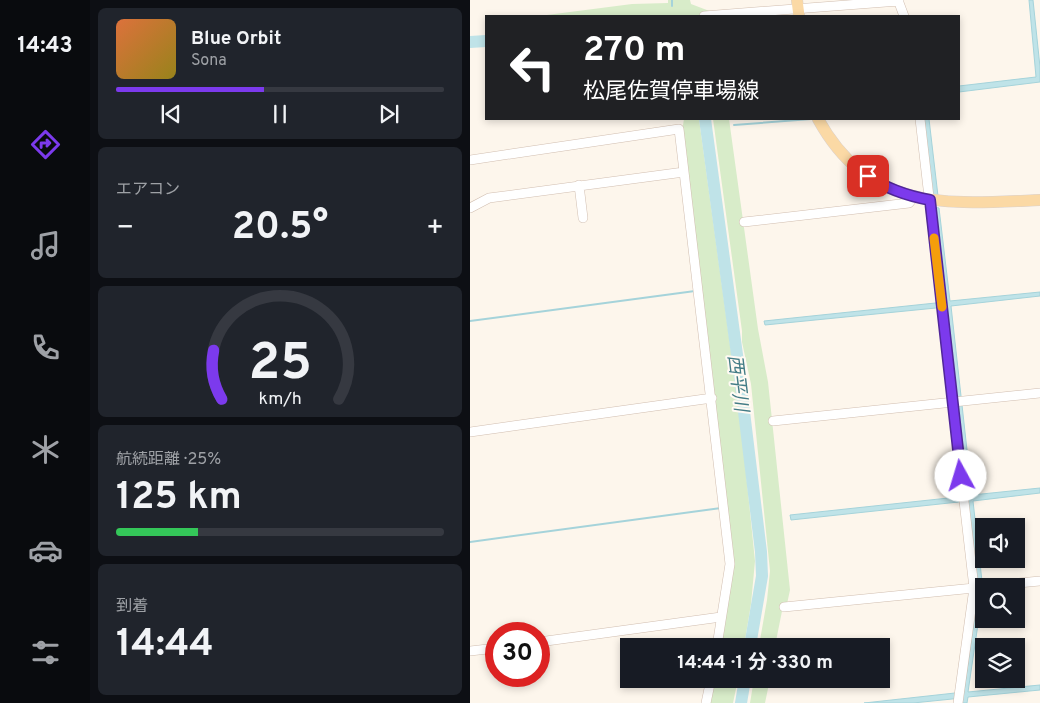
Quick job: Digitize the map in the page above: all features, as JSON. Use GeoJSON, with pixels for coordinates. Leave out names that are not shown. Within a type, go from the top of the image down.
{"type":"FeatureCollection","features":[{"type":"Feature","properties":{"kind":"main road"},"geometry":{"type":"LineString","coordinates":[[819,120],[840,152],[858,169],[879,183],[914,197],[952,203],[1040,200]]}},
{"type":"Feature","properties":{"kind":"street"},"geometry":{"type":"LineString","coordinates":[[716,15],[898,0],[904,15]]}},
{"type":"Feature","properties":{"kind":"street"},"geometry":{"type":"LineString","coordinates":[[920,120],[974,588],[959,698]]}},
{"type":"Feature","properties":{"kind":"street"},"geometry":{"type":"LineString","coordinates":[[470,160],[679,128],[730,564],[718,638]]}},
{"type":"Feature","properties":{"kind":"street"},"geometry":{"type":"LineString","coordinates":[[470,208],[489,198],[684,172]]}},
{"type":"Feature","properties":{"kind":"street"},"geometry":{"type":"LineString","coordinates":[[580,185],[583,218]]}},
{"type":"Feature","properties":{"kind":"street"},"geometry":{"type":"LineString","coordinates":[[744,222],[909,203],[914,197]]}},
{"type":"Feature","properties":{"kind":"street"},"geometry":{"type":"LineString","coordinates":[[773,421],[1040,393]]}},
{"type":"Feature","properties":{"kind":"street"},"geometry":{"type":"LineString","coordinates":[[470,432],[712,398]]}},
{"type":"Feature","properties":{"kind":"street"},"geometry":{"type":"LineString","coordinates":[[1025,582],[1040,581]]}},
{"type":"Feature","properties":{"kind":"street"},"geometry":{"type":"LineString","coordinates":[[784,607],[974,588]]}},
{"type":"Feature","properties":{"kind":"street"},"geometry":{"type":"LineString","coordinates":[[550,640],[721,617]]}},
{"type":"Feature","properties":{"kind":"street"},"geometry":{"type":"LineString","coordinates":[[470,651],[485,649]]}},
{"type":"Feature","properties":{"kind":"street"},"geometry":{"type":"LineString","coordinates":[[706,703],[709,688]]}},
{"type":"Feature","properties":{"kind":"green space"},"geometry":{"type":"Polygon","coordinates":[[[668,0],[690,0],[691,4],[712,12],[708,15],[547,15],[632,4],[668,3],[668,0]]]}},
{"type":"Feature","properties":{"kind":"green space"},"geometry":{"type":"Polygon","coordinates":[[[684,120],[699,120],[741,424],[755,561],[745,638],[721,638],[733,569],[682,131],[684,120]]]}},
{"type":"Feature","properties":{"kind":"green space"},"geometry":{"type":"Polygon","coordinates":[[[713,120],[729,120],[758,329],[768,382],[790,590],[787,604],[782,611],[777,638],[760,638],[770,571],[751,384],[742,342],[713,120]]]}},
{"type":"Feature","properties":{"kind":"green space"},"geometry":{"type":"Polygon","coordinates":[[[712,688],[736,688],[733,703],[710,703],[712,688]]]}},
{"type":"Feature","properties":{"kind":"green space"},"geometry":{"type":"Polygon","coordinates":[[[752,688],[768,688],[765,703],[750,703],[752,688]]]}},
{"type":"Feature","properties":{"kind":"water"},"geometry":{"type":"Polygon","coordinates":[[[1029,0],[1033,0],[1040,82],[960,92],[960,86],[1036,77],[1029,0]]]}},
{"type":"Feature","properties":{"kind":"water"},"geometry":{"type":"Polygon","coordinates":[[[923,120],[929,120],[938,196],[932,195],[923,120]]]}},
{"type":"Feature","properties":{"kind":"water"},"geometry":{"type":"Polygon","coordinates":[[[934,207],[939,208],[950,301],[1040,292],[1040,296],[951,306],[972,495],[1040,488],[1040,493],[973,501],[975,564],[968,501],[791,520],[790,515],[967,496],[946,307],[765,325],[764,321],[945,302],[934,207]]]}},
{"type":"Feature","properties":{"kind":"water"},"geometry":{"type":"Polygon","coordinates":[[[975,568],[981,568],[982,578],[977,578],[975,568]]]}},
{"type":"Feature","properties":{"kind":"water"},"geometry":{"type":"Polygon","coordinates":[[[975,613],[975,628],[977,628],[968,692],[1025,688],[1025,686],[1040,685],[1040,690],[968,697],[967,703],[962,703],[962,698],[913,703],[864,703],[964,692],[975,613]]]}},
{"type":"Feature","properties":{"kind":"waterway"},"geometry":{"type":"LineString","coordinates":[[672,0],[672,6]]}},
{"type":"Feature","properties":{"kind":"waterway","name":"西平川"},"geometry":{"type":"LineString","coordinates":[[470,42],[485,41]]}},
{"type":"Feature","properties":{"kind":"waterway","name":"西平川"},"geometry":{"type":"LineString","coordinates":[[705,120],[738,362],[761,552],[762,576],[751,638]]}},
{"type":"Feature","properties":{"kind":"waterway"},"geometry":{"type":"LineString","coordinates":[[734,125],[798,120]]}},
{"type":"Feature","properties":{"kind":"waterway"},"geometry":{"type":"LineString","coordinates":[[470,321],[695,291]]}},
{"type":"Feature","properties":{"kind":"waterway"},"geometry":{"type":"LineString","coordinates":[[470,542],[721,508]]}},
{"type":"Feature","properties":{"kind":"waterway","name":"西平川"},"geometry":{"type":"LineString","coordinates":[[741,703],[744,688]]}},
{"type":"Feature","properties":{"kind":"slow traffic"},"geometry":{"type":"LineString","coordinates":[[934,238],[942,307]]}},
{"type":"Feature","properties":{"kind":"route"},"geometry":{"type":"LineString","coordinates":[[868,176],[908,196],[930,200],[961,476]]}}]}
